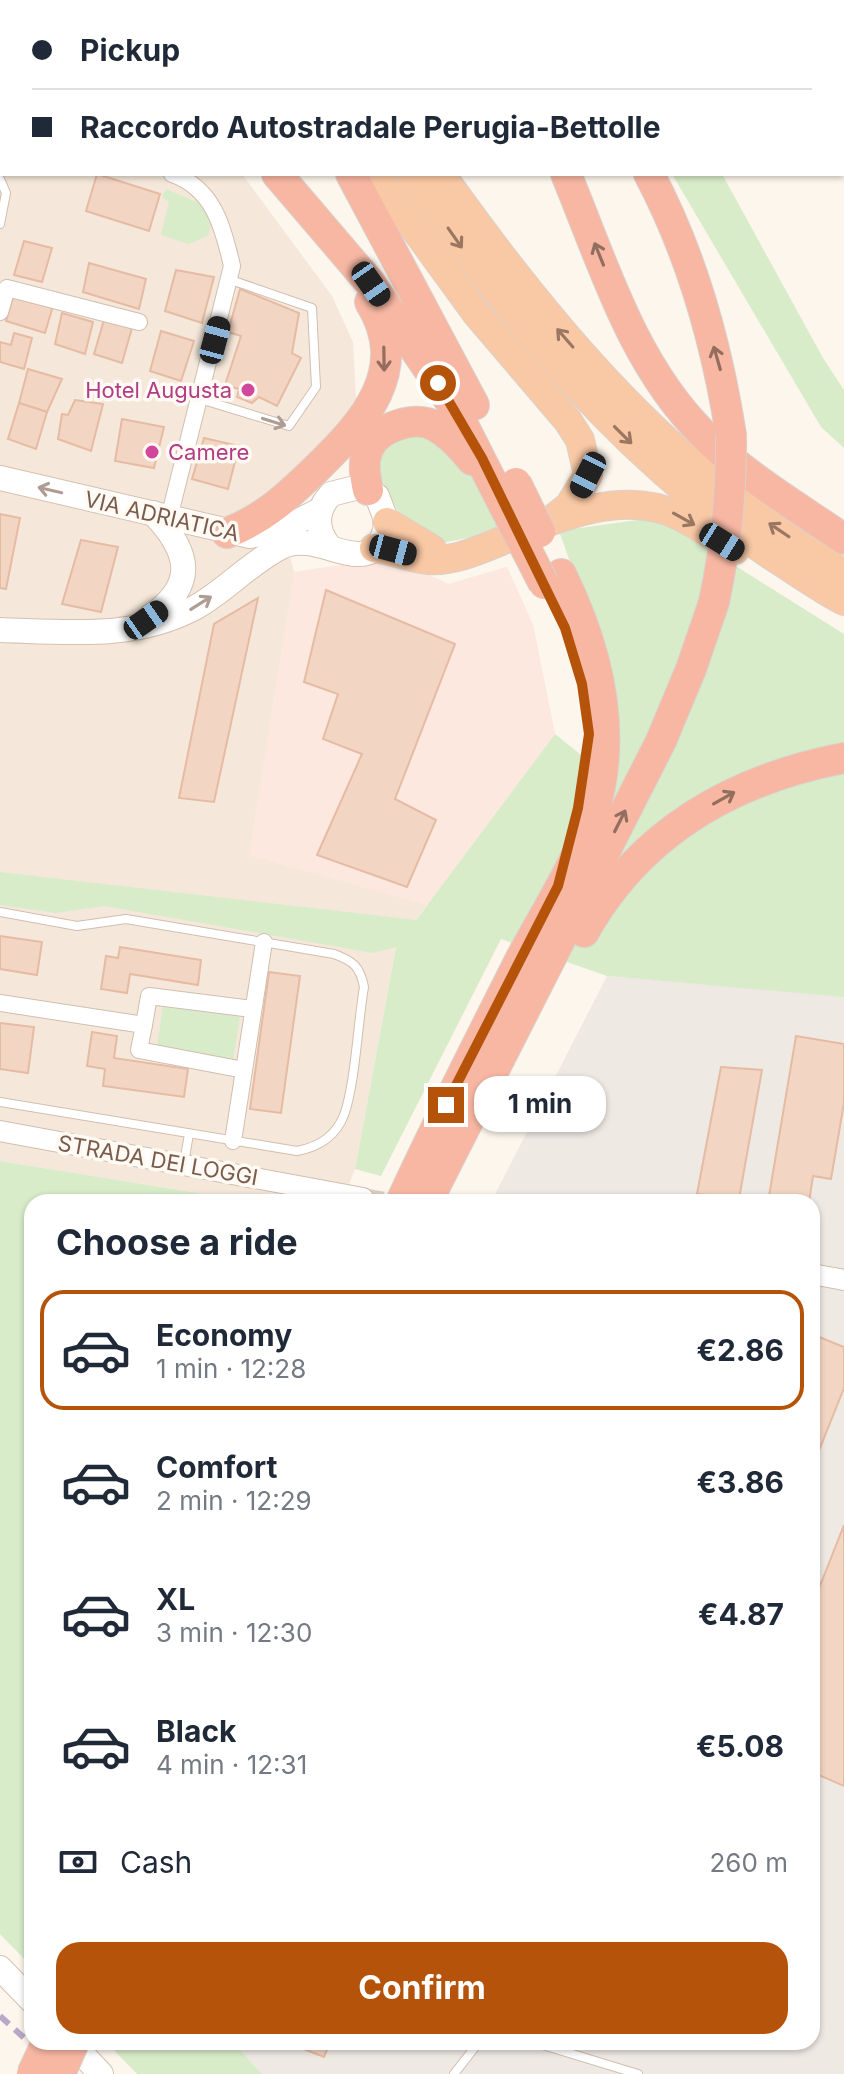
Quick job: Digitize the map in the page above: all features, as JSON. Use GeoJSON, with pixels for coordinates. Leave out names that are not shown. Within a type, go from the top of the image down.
{"type":"FeatureCollection","features":[{"type":"Feature","properties":{"kind":"highway"},"geometry":{"type":"LineString","coordinates":[[279,176],[371,284],[507,488]]}},
{"type":"Feature","properties":{"kind":"highway"},"geometry":{"type":"LineString","coordinates":[[352,176],[552,579],[577,663],[589,734],[581,796],[581,892]]}},
{"type":"Feature","properties":{"kind":"highway"},"geometry":{"type":"LineString","coordinates":[[376,176],[476,313],[568,421],[580,440],[588,475],[569,506],[554,518]]}},
{"type":"Feature","properties":{"kind":"highway"},"geometry":{"type":"LineString","coordinates":[[411,176],[483,277],[548,358],[630,443],[730,527],[844,601]]}},
{"type":"Feature","properties":{"kind":"highway"},"geometry":{"type":"LineString","coordinates":[[442,176],[504,262],[567,341],[647,423],[740,504],[844,573]]}},
{"type":"Feature","properties":{"kind":"highway"},"geometry":{"type":"LineString","coordinates":[[567,176],[633,335],[660,381],[702,432],[741,467],[844,539]]}},
{"type":"Feature","properties":{"kind":"highway"},"geometry":{"type":"LineString","coordinates":[[431,1194],[581,892],[661,741],[714,602],[728,535],[732,490],[731,435],[722,375],[694,277],[650,176]]}},
{"type":"Feature","properties":{"kind":"highway"},"geometry":{"type":"LineString","coordinates":[[227,533],[259,520],[277,507],[350,435],[376,400],[386,370],[384,338],[374,309],[330,239]]}},
{"type":"Feature","properties":{"kind":"highway"},"geometry":{"type":"LineString","coordinates":[[368,490],[365,462],[370,445],[381,434],[400,424],[419,421],[433,425],[457,442],[507,488]]}},
{"type":"Feature","properties":{"kind":"highway"},"geometry":{"type":"LineString","coordinates":[[374,548],[429,560],[482,549],[554,518],[628,505],[653,507],[676,514],[844,618]]}},
{"type":"Feature","properties":{"kind":"highway"},"geometry":{"type":"LineString","coordinates":[[387,522],[426,547],[456,556]]}},
{"type":"Feature","properties":{"kind":"highway"},"geometry":{"type":"LineString","coordinates":[[405,1194],[432,1133],[581,892],[633,862],[680,823],[732,793],[791,768],[844,758]]}},
{"type":"Feature","properties":{"kind":"highway"},"geometry":{"type":"LineString","coordinates":[[32,2074],[43,2050]]}},
{"type":"Feature","properties":{"kind":"highway"},"geometry":{"type":"LineString","coordinates":[[60,2074],[69,2050]]}},
{"type":"Feature","properties":{"kind":"main road","name":"VIA ADRIATICA"},"geometry":{"type":"LineString","coordinates":[[0,478],[227,533],[266,534],[320,510]]}},
{"type":"Feature","properties":{"kind":"main road"},"geometry":{"type":"LineString","coordinates":[[0,630],[130,629],[163,624],[198,606],[282,547],[312,541],[347,555],[374,548],[381,541],[387,522],[383,504],[368,490],[359,487],[340,489],[331,494],[320,510],[319,529],[329,546]]}},
{"type":"Feature","properties":{"kind":"main road"},"geometry":{"type":"LineString","coordinates":[[130,629],[168,605],[177,595],[185,576],[174,535],[161,516]]}},
{"type":"Feature","properties":{"kind":"main road"},"geometry":{"type":"LineString","coordinates":[[0,1968],[24,1993]]}},
{"type":"Feature","properties":{"kind":"main road"},"geometry":{"type":"LineString","coordinates":[[79,2050],[101,2074]]}},
{"type":"Feature","properties":{"kind":"street"},"geometry":{"type":"LineString","coordinates":[[161,516],[200,399],[231,280],[230,256],[217,216],[194,182],[178,176]]}},
{"type":"Feature","properties":{"kind":"street"},"geometry":{"type":"LineString","coordinates":[[0,312],[7,288],[139,322]]}},
{"type":"Feature","properties":{"kind":"street"},"geometry":{"type":"LineString","coordinates":[[233,1141],[264,942]]}},
{"type":"Feature","properties":{"kind":"street"},"geometry":{"type":"LineString","coordinates":[[244,1070],[139,1050],[149,996],[252,1009]]}},
{"type":"Feature","properties":{"kind":"street"},"geometry":{"type":"LineString","coordinates":[[0,1003],[144,1025]]}},
{"type":"Feature","properties":{"kind":"street","name":"STRADA DEI LOGGI"},"geometry":{"type":"LineString","coordinates":[[0,1131],[343,1194]]}},
{"type":"Feature","properties":{"kind":"street"},"geometry":{"type":"LineString","coordinates":[[820,1276],[844,1280]]}},
{"type":"Feature","properties":{"kind":"lane"},"geometry":{"type":"LineString","coordinates":[[0,179],[6,193],[0,224]]}},
{"type":"Feature","properties":{"kind":"lane"},"geometry":{"type":"LineString","coordinates":[[200,399],[289,426],[316,387],[312,308],[231,280]]}},
{"type":"Feature","properties":{"kind":"lane"},"geometry":{"type":"LineString","coordinates":[[0,912],[77,926],[126,919],[334,954],[353,961],[361,972],[364,987],[344,1115],[325,1141],[311,1149],[297,1151],[0,1102]]}},
{"type":"Feature","properties":{"kind":"lane"},"geometry":{"type":"LineString","coordinates":[[184,1163],[189,1134]]}},
{"type":"Feature","properties":{"kind":"lane"},"geometry":{"type":"LineString","coordinates":[[454,2074],[473,2050]]}},
{"type":"Feature","properties":{"kind":"lane"},"geometry":{"type":"LineString","coordinates":[[559,2050],[638,2074]]}},
{"type":"Feature","properties":{"kind":"shaded area"},"geometry":{"type":"Polygon","coordinates":[[[0,176],[243,176],[332,296],[353,342],[356,398],[280,518],[294,572],[390,558],[449,584],[507,567],[533,625],[555,734],[396,946],[355,1169],[345,1194],[204,1194],[0,1161],[0,176]]]}},
{"type":"Feature","properties":{"kind":"shaded area"},"geometry":{"type":"Polygon","coordinates":[[[390,558],[449,584],[507,567],[533,625],[555,734],[427,905],[249,855],[294,572],[390,558]]]}},
{"type":"Feature","properties":{"kind":"shaded area"},"geometry":{"type":"Polygon","coordinates":[[[607,976],[844,996],[844,2074],[262,2074],[240,2050],[820,2050],[820,1194],[495,1194],[607,976]]]}},
{"type":"Feature","properties":{"kind":"green space"},"geometry":{"type":"Polygon","coordinates":[[[673,176],[723,176],[823,358],[844,390],[844,448],[821,427],[673,176]]]}},
{"type":"Feature","properties":{"kind":"green space"},"geometry":{"type":"Polygon","coordinates":[[[166,189],[204,205],[212,221],[208,236],[188,244],[161,235],[169,202],[162,197],[166,189]]]}},
{"type":"Feature","properties":{"kind":"green space"},"geometry":{"type":"Polygon","coordinates":[[[411,431],[455,448],[491,505],[499,528],[490,534],[441,543],[409,533],[380,477],[377,459],[389,441],[411,431]]]}},
{"type":"Feature","properties":{"kind":"green space"},"geometry":{"type":"Polygon","coordinates":[[[658,517],[844,634],[844,997],[607,976],[501,939],[381,1176],[355,1169],[396,947],[373,953],[104,906],[56,913],[0,905],[0,872],[416,920],[555,734],[610,778],[613,682],[559,531],[658,517]]]}},
{"type":"Feature","properties":{"kind":"green space"},"geometry":{"type":"Polygon","coordinates":[[[163,1004],[240,1017],[233,1061],[157,1047],[163,1004]]]}},
{"type":"Feature","properties":{"kind":"green space"},"geometry":{"type":"Polygon","coordinates":[[[0,1161],[204,1194],[24,1194],[24,1959],[0,1934],[0,1161]]]}},
{"type":"Feature","properties":{"kind":"green space"},"geometry":{"type":"Polygon","coordinates":[[[114,2050],[240,2050],[262,2074],[137,2074],[114,2050]]]}},
{"type":"Feature","properties":{"kind":"building"},"geometry":{"type":"Polygon","coordinates":[[[96,176],[160,194],[149,231],[86,211],[96,176]]]}},
{"type":"Feature","properties":{"kind":"building"},"geometry":{"type":"Polygon","coordinates":[[[24,241],[52,248],[42,282],[14,275],[24,241]]]}},
{"type":"Feature","properties":{"kind":"building"},"geometry":{"type":"Polygon","coordinates":[[[89,263],[146,279],[139,309],[83,292],[89,263]]]}},
{"type":"Feature","properties":{"kind":"building"},"geometry":{"type":"Polygon","coordinates":[[[176,270],[214,277],[202,323],[165,311],[176,270]]]}},
{"type":"Feature","properties":{"kind":"building"},"geometry":{"type":"Polygon","coordinates":[[[240,289],[299,313],[292,353],[301,358],[277,406],[259,397],[252,403],[237,397],[239,389],[225,385],[241,336],[228,332],[240,289]]]}},
{"type":"Feature","properties":{"kind":"building"},"geometry":{"type":"Polygon","coordinates":[[[14,294],[53,306],[45,333],[6,321],[14,294]]]}},
{"type":"Feature","properties":{"kind":"building"},"geometry":{"type":"Polygon","coordinates":[[[62,313],[93,322],[85,354],[55,344],[62,313]]]}},
{"type":"Feature","properties":{"kind":"building"},"geometry":{"type":"Polygon","coordinates":[[[104,320],[132,328],[122,363],[94,354],[104,320]]]}},
{"type":"Feature","properties":{"kind":"building"},"geometry":{"type":"Polygon","coordinates":[[[161,331],[194,341],[181,381],[150,371],[161,331]]]}},
{"type":"Feature","properties":{"kind":"building"},"geometry":{"type":"Polygon","coordinates":[[[14,333],[32,338],[24,369],[0,362],[0,342],[11,345],[14,333]]]}},
{"type":"Feature","properties":{"kind":"building"},"geometry":{"type":"Polygon","coordinates":[[[28,369],[62,379],[47,412],[19,403],[28,369]]]}},
{"type":"Feature","properties":{"kind":"building"},"geometry":{"type":"Polygon","coordinates":[[[75,400],[103,404],[91,451],[58,439],[62,414],[68,415],[75,400]]]}},
{"type":"Feature","properties":{"kind":"building"},"geometry":{"type":"Polygon","coordinates":[[[19,403],[47,412],[36,449],[8,439],[19,403]]]}},
{"type":"Feature","properties":{"kind":"building"},"geometry":{"type":"Polygon","coordinates":[[[122,419],[164,427],[154,468],[115,461],[122,419]]]}},
{"type":"Feature","properties":{"kind":"building"},"geometry":{"type":"Polygon","coordinates":[[[204,438],[239,446],[228,489],[192,479],[204,438]]]}},
{"type":"Feature","properties":{"kind":"building"},"geometry":{"type":"Polygon","coordinates":[[[0,514],[20,518],[6,589],[0,588],[0,514]]]}},
{"type":"Feature","properties":{"kind":"building"},"geometry":{"type":"Polygon","coordinates":[[[81,540],[118,547],[101,612],[62,604],[81,540]]]}},
{"type":"Feature","properties":{"kind":"building"},"geometry":{"type":"Polygon","coordinates":[[[326,590],[455,644],[395,799],[436,820],[407,887],[317,855],[362,754],[323,739],[338,694],[304,682],[326,590]]]}},
{"type":"Feature","properties":{"kind":"building"},"geometry":{"type":"Polygon","coordinates":[[[258,598],[214,802],[179,798],[214,624],[258,598]]]}},
{"type":"Feature","properties":{"kind":"building"},"geometry":{"type":"Polygon","coordinates":[[[0,936],[42,942],[37,975],[0,969],[0,936]]]}},
{"type":"Feature","properties":{"kind":"building"},"geometry":{"type":"Polygon","coordinates":[[[120,947],[201,960],[198,985],[130,974],[127,993],[101,989],[106,956],[118,958],[120,947]]]}},
{"type":"Feature","properties":{"kind":"building"},"geometry":{"type":"Polygon","coordinates":[[[269,972],[300,976],[281,1113],[250,1109],[269,972]]]}},
{"type":"Feature","properties":{"kind":"building"},"geometry":{"type":"Polygon","coordinates":[[[0,1023],[34,1027],[28,1073],[0,1069],[0,1023]]]}},
{"type":"Feature","properties":{"kind":"building"},"geometry":{"type":"Polygon","coordinates":[[[92,1032],[117,1036],[114,1058],[188,1069],[184,1097],[103,1086],[105,1069],[87,1066],[92,1032]]]}},
{"type":"Feature","properties":{"kind":"building"},"geometry":{"type":"Polygon","coordinates":[[[796,1036],[844,1044],[844,1103],[831,1179],[813,1176],[810,1194],[769,1194],[796,1036]]]}},
{"type":"Feature","properties":{"kind":"building"},"geometry":{"type":"Polygon","coordinates":[[[721,1067],[762,1070],[740,1194],[697,1194],[721,1067]]]}},
{"type":"Feature","properties":{"kind":"building"},"geometry":{"type":"Polygon","coordinates":[[[820,1337],[844,1347],[844,1388],[820,1448],[820,1337]]]}},
{"type":"Feature","properties":{"kind":"building"},"geometry":{"type":"Polygon","coordinates":[[[844,1525],[844,1786],[820,1776],[820,1586],[844,1525]]]}},
{"type":"Feature","properties":{"kind":"building"},"geometry":{"type":"Polygon","coordinates":[[[306,2050],[327,2050],[324,2057],[306,2050]]]}},
{"type":"Feature","properties":{"kind":"railway"},"geometry":{"type":"LineString","coordinates":[[0,2016],[24,2038]]}},
{"type":"Feature","properties":{"kind":"railway"},"geometry":{"type":"LineString","coordinates":[[38,2050],[64,2074]]}},
{"type":"Feature","properties":{"kind":"place","name":"Hotel Augusta"},"geometry":{"type":"Point","coordinates":[248,390]}},
{"type":"Feature","properties":{"kind":"place","name":"Camere"},"geometry":{"type":"Point","coordinates":[152,452]}},
{"type":"Feature","properties":{"kind":"route"},"geometry":{"type":"LineString","coordinates":[[438,383],[482,458],[565,628],[582,684],[589,734],[578,808],[558,886],[446,1105]]}}]}
